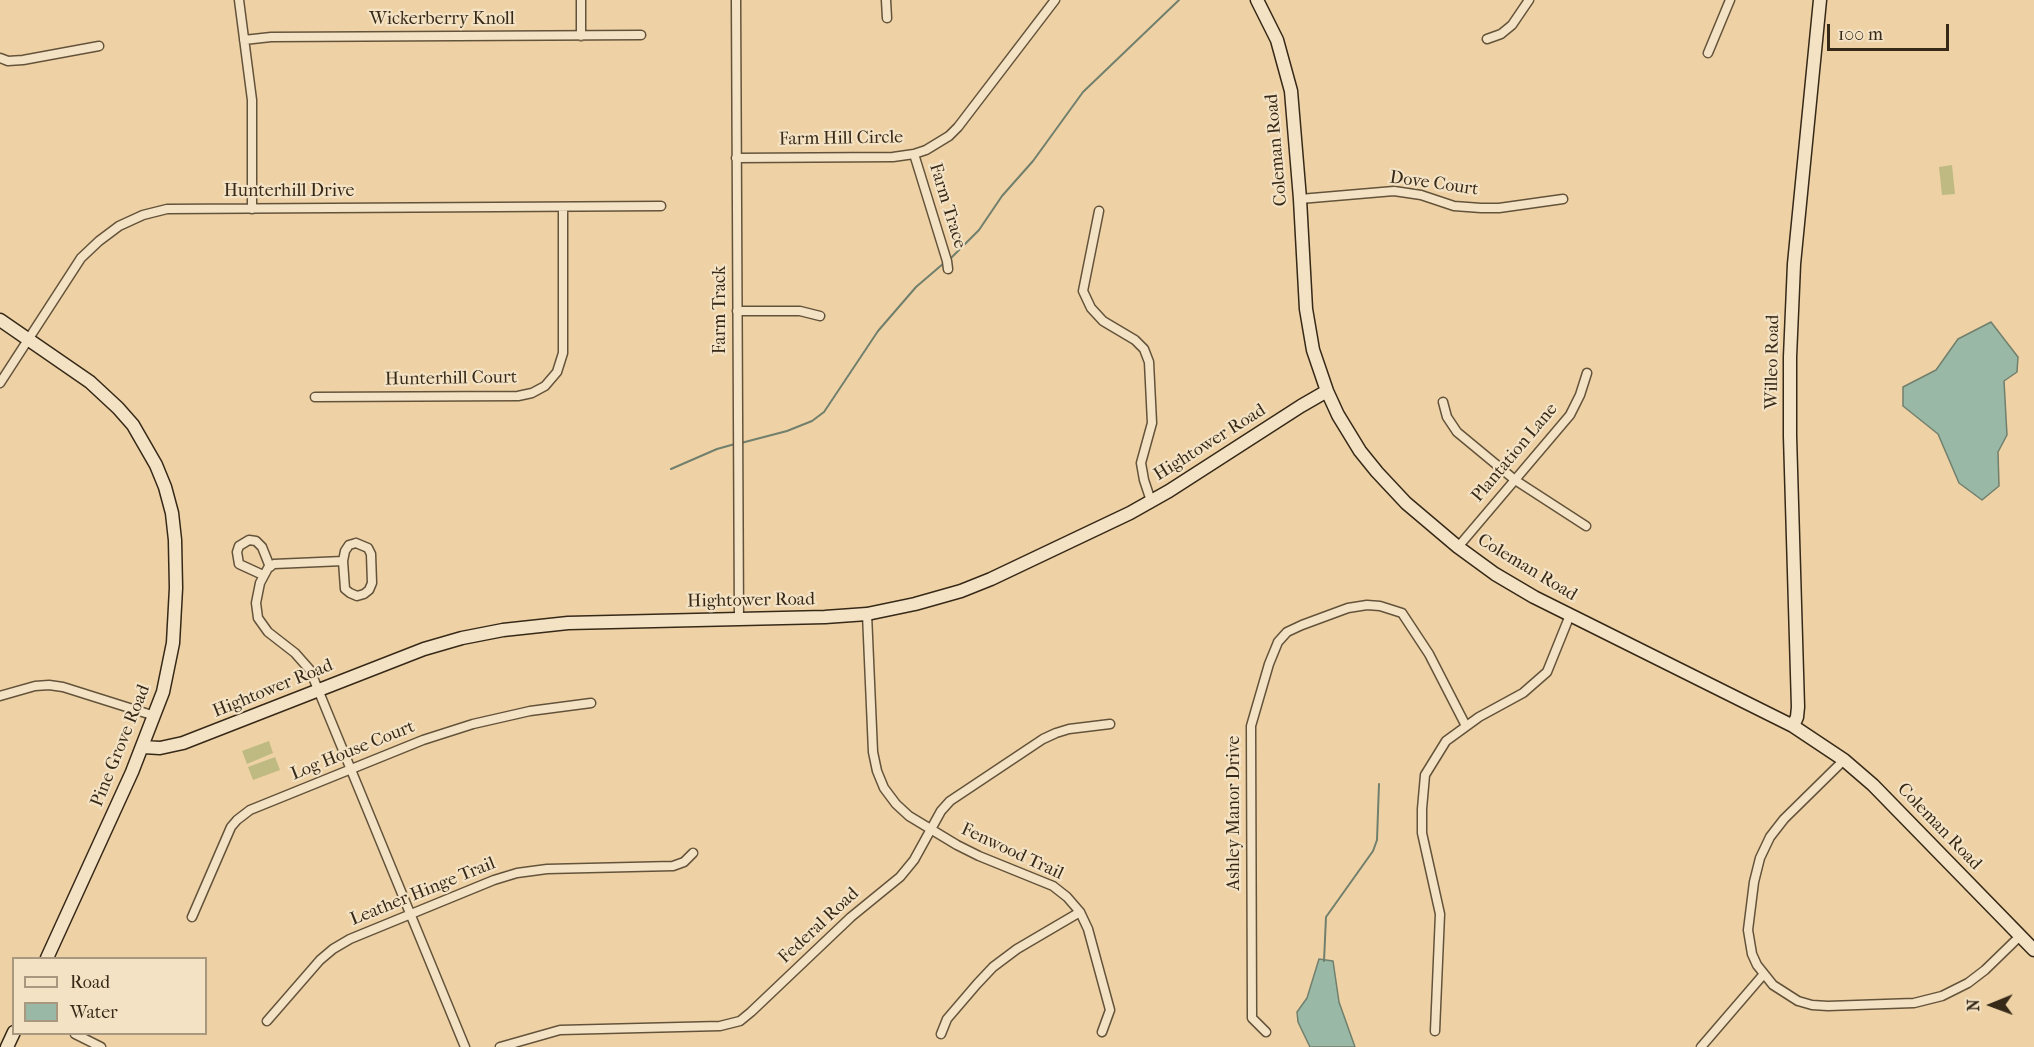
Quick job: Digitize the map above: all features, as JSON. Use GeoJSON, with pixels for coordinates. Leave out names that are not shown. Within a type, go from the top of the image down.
{"type":"FeatureCollection","features":[{"type":"Feature","properties":{"kind":"street"},"geometry":{"type":"LineString","coordinates":[[239,0],[252,100],[252,209]]}},
{"type":"Feature","properties":{"kind":"street"},"geometry":{"type":"LineString","coordinates":[[581,0],[581,36]]}},
{"type":"Feature","properties":{"kind":"street","name":"Farm Track"},"geometry":{"type":"LineString","coordinates":[[736,0],[739,619]]}},
{"type":"Feature","properties":{"kind":"street"},"geometry":{"type":"LineString","coordinates":[[886,0],[886,18]]}},
{"type":"Feature","properties":{"kind":"street","name":"Farm Hill Circle"},"geometry":{"type":"LineString","coordinates":[[736,158],[893,157],[914,154],[937,144],[958,127],[1055,0]]}},
{"type":"Feature","properties":{"kind":"street","name":"Coleman Road"},"geometry":{"type":"LineString","coordinates":[[1257,0],[1277,40],[1291,91],[1306,309],[1313,350],[1327,392],[1348,434],[1377,472],[1406,503],[1458,547],[1495,574],[1534,597],[1793,726],[1844,760],[1873,785],[2034,950]]}},
{"type":"Feature","properties":{"kind":"street"},"geometry":{"type":"LineString","coordinates":[[1487,39],[1501,34],[1512,25],[1529,0]]}},
{"type":"Feature","properties":{"kind":"street"},"geometry":{"type":"LineString","coordinates":[[1708,53],[1731,0]]}},
{"type":"Feature","properties":{"kind":"street","name":"Willeo Road"},"geometry":{"type":"LineString","coordinates":[[1793,726],[1798,707],[1790,436],[1790,353],[1796,246],[1820,0]]}},
{"type":"Feature","properties":{"kind":"street","name":"Wickerberry Knoll"},"geometry":{"type":"LineString","coordinates":[[244,40],[271,37],[641,35]]}},
{"type":"Feature","properties":{"kind":"street"},"geometry":{"type":"LineString","coordinates":[[0,58],[8,61],[23,60],[99,46]]}},
{"type":"Feature","properties":{"kind":"street","name":"Farm Trace"},"geometry":{"type":"LineString","coordinates":[[914,154],[948,269]]}},
{"type":"Feature","properties":{"kind":"street","name":"Dove Court"},"geometry":{"type":"LineString","coordinates":[[1300,199],[1394,191],[1421,195],[1467,208],[1499,208],[1563,199]]}},
{"type":"Feature","properties":{"kind":"street","name":"Hunterhill Drive"},"geometry":{"type":"LineString","coordinates":[[0,383],[81,258],[119,226],[143,215],[167,209],[661,206]]}},
{"type":"Feature","properties":{"kind":"street","name":"Hunterhill Court"},"geometry":{"type":"LineString","coordinates":[[315,397],[518,396],[532,393],[545,386],[557,372],[563,353],[563,207]]}},
{"type":"Feature","properties":{"kind":"street"},"geometry":{"type":"LineString","coordinates":[[1099,211],[1083,291],[1091,308],[1103,321],[1135,340],[1144,349],[1149,362],[1152,423],[1141,464],[1151,501]]}},
{"type":"Feature","properties":{"kind":"street"},"geometry":{"type":"LineString","coordinates":[[737,311],[800,311],[820,316]]}},
{"type":"Feature","properties":{"kind":"street","name":"Pine Grove Road"},"geometry":{"type":"LineString","coordinates":[[0,320],[90,382],[118,408],[145,444],[165,487],[172,513],[175,540],[176,588],[170,659],[163,692],[143,747],[47,957]]}},
{"type":"Feature","properties":{"kind":"street","name":"Plantation Lane"},"geometry":{"type":"LineString","coordinates":[[1458,547],[1570,415],[1587,373]]}},
{"type":"Feature","properties":{"kind":"street","name":"Hightower Road"},"geometry":{"type":"LineString","coordinates":[[143,747],[160,748],[183,743],[424,649],[502,630],[568,623],[825,617],[867,614],[915,604],[970,587],[1093,532],[1151,501],[1327,392]]}},
{"type":"Feature","properties":{"kind":"street"},"geometry":{"type":"LineString","coordinates":[[1443,402],[1447,417],[1457,432],[1515,480],[1586,526]]}},
{"type":"Feature","properties":{"kind":"street"},"geometry":{"type":"LineString","coordinates":[[263,575],[239,564],[237,552],[239,546],[249,540],[256,541],[262,547],[270,567]]}},
{"type":"Feature","properties":{"kind":"street"},"geometry":{"type":"LineString","coordinates":[[356,543],[369,548],[372,583],[364,594],[357,596],[345,589],[343,561],[345,550],[349,545],[356,543]]}},
{"type":"Feature","properties":{"kind":"street"},"geometry":{"type":"LineString","coordinates":[[343,561],[280,563],[270,567],[260,583],[256,603],[258,618],[268,632],[303,661],[319,690],[465,1047]]}},
{"type":"Feature","properties":{"kind":"street","name":"Ashley Manor Drive"},"geometry":{"type":"LineString","coordinates":[[1266,1032],[1252,1018],[1251,726],[1269,664],[1278,642],[1287,632],[1348,608],[1367,605],[1380,606],[1402,613],[1429,654],[1466,726]]}},
{"type":"Feature","properties":{"kind":"street","name":"Fenwood Trail"},"geometry":{"type":"LineString","coordinates":[[867,614],[873,752],[884,788],[909,816],[979,856],[1053,886],[1067,897],[1080,912],[1088,929],[1110,1010],[1102,1032]]}},
{"type":"Feature","properties":{"kind":"street"},"geometry":{"type":"LineString","coordinates":[[1435,1031],[1440,914],[1422,833],[1425,775],[1446,741],[1479,717],[1523,693],[1547,672],[1570,615]]}},
{"type":"Feature","properties":{"kind":"street"},"geometry":{"type":"LineString","coordinates":[[0,696],[35,686],[49,685],[63,687],[155,716]]}},
{"type":"Feature","properties":{"kind":"street","name":"Log House Court"},"geometry":{"type":"LineString","coordinates":[[192,917],[227,834],[237,820],[250,810],[423,740],[473,724],[530,711],[591,704]]}},
{"type":"Feature","properties":{"kind":"street","name":"Federal Road"},"geometry":{"type":"LineString","coordinates":[[500,1047],[560,1030],[720,1026],[740,1021],[851,917],[900,877],[914,860],[941,811],[950,801],[1043,739],[1070,729],[1110,724]]}},
{"type":"Feature","properties":{"kind":"street"},"geometry":{"type":"LineString","coordinates":[[1844,760],[1784,819],[1770,837],[1760,858],[1754,882],[1748,930],[1752,954],[1763,975],[1785,994],[1812,1005],[1914,1003],[1942,996],[1968,983],[2020,936]]}},
{"type":"Feature","properties":{"kind":"street","name":"Leather Hinge Trail"},"geometry":{"type":"LineString","coordinates":[[267,1021],[320,960],[333,949],[350,939],[494,880],[517,873],[547,869],[673,866],[684,862],[693,853]]}},
{"type":"Feature","properties":{"kind":"street"},"geometry":{"type":"LineString","coordinates":[[941,1034],[947,1019],[993,967],[1017,949],[1080,912]]}},
{"type":"Feature","properties":{"kind":"street"},"geometry":{"type":"LineString","coordinates":[[1701,1047],[1763,975]]}},
{"type":"Feature","properties":{"kind":"street"},"geometry":{"type":"LineString","coordinates":[[77,1035],[101,1047]]}},
{"type":"Feature","properties":{"kind":"shaded area"},"geometry":{"type":"Polygon","coordinates":[[[1952,165],[1955,194],[1942,195],[1939,167],[1952,165]]]}},
{"type":"Feature","properties":{"kind":"shaded area"},"geometry":{"type":"Polygon","coordinates":[[[269,741],[273,753],[247,764],[242,751],[269,741]]]}},
{"type":"Feature","properties":{"kind":"shaded area"},"geometry":{"type":"Polygon","coordinates":[[[275,757],[280,770],[253,780],[248,767],[275,757]]]}},
{"type":"Feature","properties":{"kind":"water"},"geometry":{"type":"Polygon","coordinates":[[[1991,322],[2018,357],[2017,372],[2004,381],[2007,435],[1998,452],[1999,486],[1982,500],[1959,483],[1938,434],[1903,406],[1903,387],[1936,370],[1958,339],[1991,322]]]}},
{"type":"Feature","properties":{"kind":"water"},"geometry":{"type":"Polygon","coordinates":[[[1319,959],[1333,961],[1339,1002],[1355,1047],[1310,1047],[1298,1022],[1297,1012],[1307,998],[1319,959]]]}},
{"type":"Feature","properties":{"kind":"waterway"},"geometry":{"type":"LineString","coordinates":[[949,260],[979,230],[1002,196],[1033,161],[1083,92],[1179,0]]}},
{"type":"Feature","properties":{"kind":"waterway"},"geometry":{"type":"LineString","coordinates":[[741,443],[787,431],[812,421],[824,412],[878,331],[916,287],[944,263]]}},
{"type":"Feature","properties":{"kind":"waterway"},"geometry":{"type":"LineString","coordinates":[[671,469],[717,449],[735,444]]}},
{"type":"Feature","properties":{"kind":"waterway"},"geometry":{"type":"LineString","coordinates":[[1324,961],[1326,917],[1373,851],[1377,840],[1379,784]]}}]}
